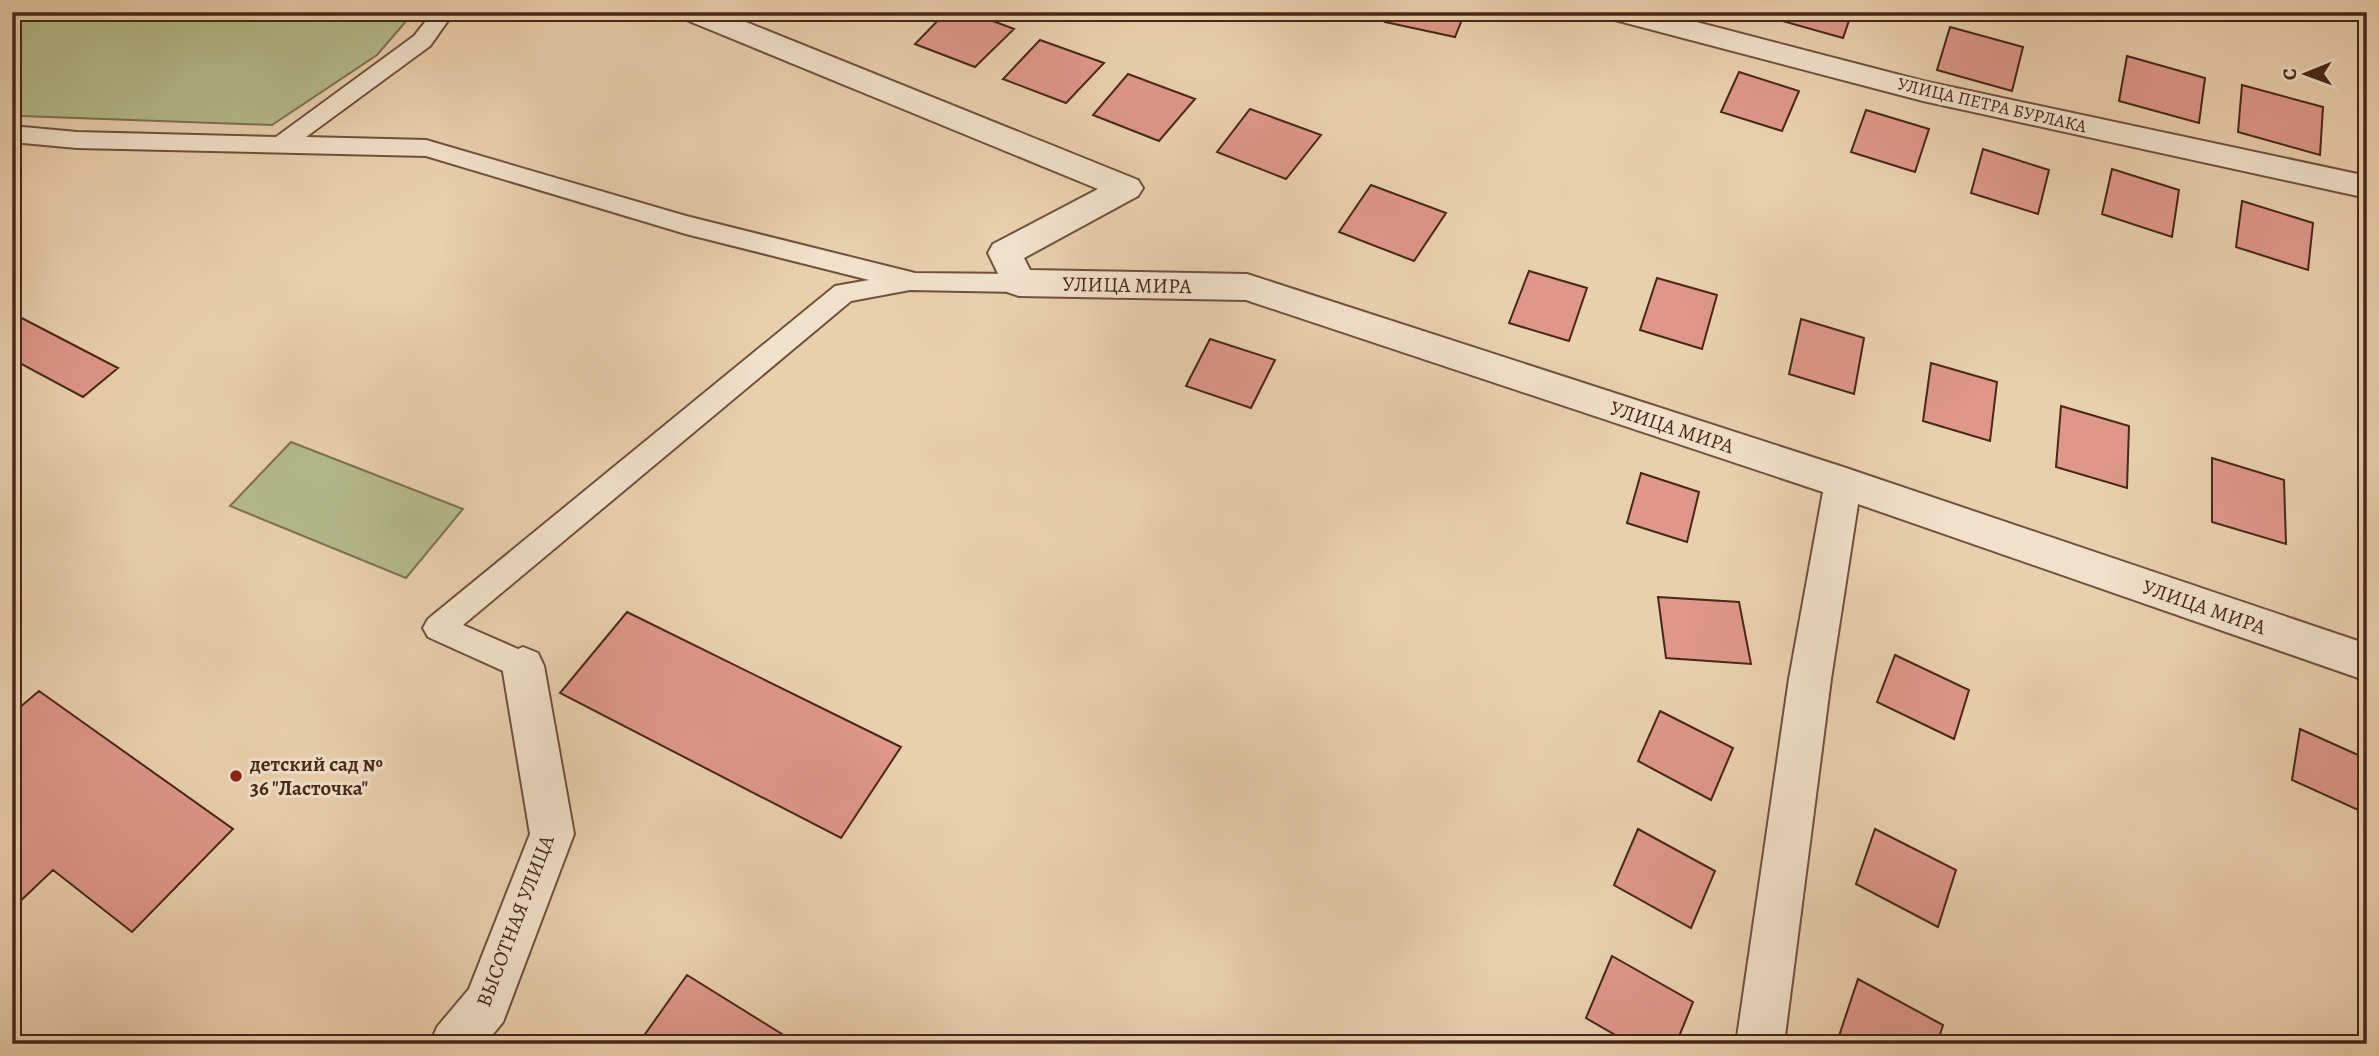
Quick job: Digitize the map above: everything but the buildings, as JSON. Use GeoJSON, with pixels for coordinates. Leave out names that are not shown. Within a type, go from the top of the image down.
{"type":"FeatureCollection","features":[{"type":"Feature","properties":{"kind":"street"},"geometry":{"type":"LineString","coordinates":[[694,12],[1127,188],[1005,253],[1019,283]]}},
{"type":"Feature","properties":{"kind":"street","name":"УЛИЦА ПЕТРА БУРЛАКА"},"geometry":{"type":"LineString","coordinates":[[1620,12],[1730,26],[1923,91],[2367,187]]}},
{"type":"Feature","properties":{"kind":"street","name":"УЛИЦА МИРА"},"geometry":{"type":"LineString","coordinates":[[1019,283],[1247,287],[1843,483],[2367,663]]}},
{"type":"Feature","properties":{"kind":"street"},"geometry":{"type":"LineString","coordinates":[[1760,1044],[1810,679],[1843,483]]}},
{"type":"Feature","properties":{"kind":"street","name":"ВЫСОТНАЯ УЛИЦА"},"geometry":{"type":"LineString","coordinates":[[454,1044],[486,1005],[552,834],[523,666]]}},
{"type":"Feature","properties":{"kind":"lane"},"geometry":{"type":"LineString","coordinates":[[282,144],[422,41],[444,12]]}},
{"type":"Feature","properties":{"kind":"lane"},"geometry":{"type":"LineString","coordinates":[[12,134],[76,139],[426,148],[686,225],[915,282]]}},
{"type":"Feature","properties":{"kind":"lane"},"geometry":{"type":"LineString","coordinates":[[523,666],[438,628],[844,293],[915,282],[1019,283]]}},
{"type":"Feature","properties":{"kind":"green space"},"geometry":{"type":"Polygon","coordinates":[[[12,12],[414,12],[377,55],[272,125],[21,116],[12,112],[12,12]]]}},
{"type":"Feature","properties":{"kind":"green space"},"geometry":{"type":"Polygon","coordinates":[[[291,442],[463,509],[406,578],[230,506],[291,442]]]}},
{"type":"Feature","properties":{"kind":"place","name":"детский сад № 36 \"Ласточка\""},"geometry":{"type":"Point","coordinates":[236,776]}}]}
